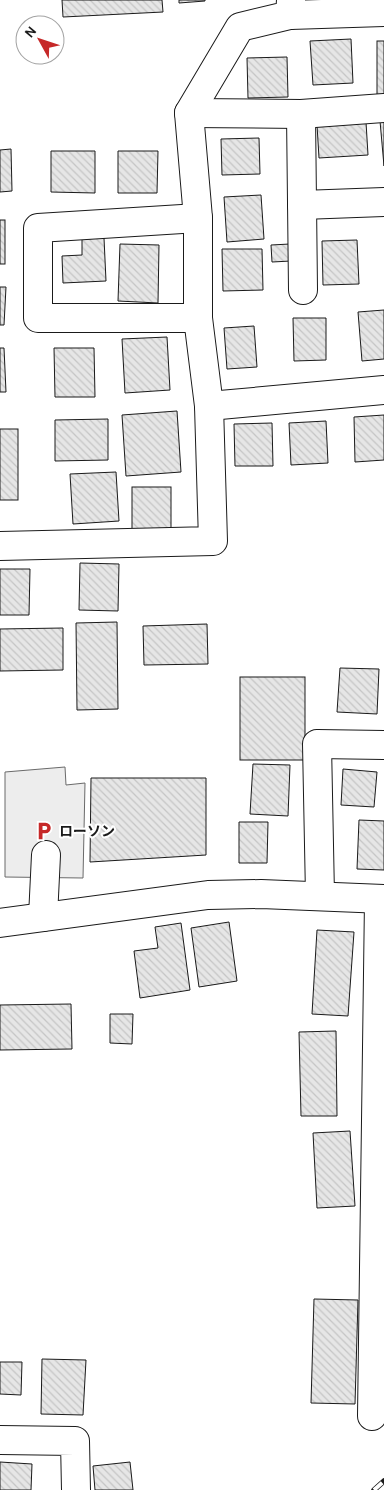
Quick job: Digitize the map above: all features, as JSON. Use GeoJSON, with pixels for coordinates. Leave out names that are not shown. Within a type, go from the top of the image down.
{"type":"FeatureCollection","features":[{"type":"Feature","properties":{"kind":"street"},"geometry":{"type":"LineString","coordinates":[[0,546],[213,541],[208,406],[198,318],[198,218],[190,113],[240,27],[290,8],[384,12]]}},
{"type":"Feature","properties":{"kind":"street"},"geometry":{"type":"LineString","coordinates":[[190,113],[301,114],[384,108]]}},
{"type":"Feature","properties":{"kind":"street"},"geometry":{"type":"LineString","coordinates":[[301,114],[303,290]]}},
{"type":"Feature","properties":{"kind":"street"},"geometry":{"type":"LineString","coordinates":[[302,205],[384,202]]}},
{"type":"Feature","properties":{"kind":"street"},"geometry":{"type":"LineString","coordinates":[[198,218],[38,228],[38,318],[198,318]]}},
{"type":"Feature","properties":{"kind":"street"},"geometry":{"type":"LineString","coordinates":[[208,406],[384,390]]}},
{"type":"Feature","properties":{"kind":"street"},"geometry":{"type":"LineString","coordinates":[[320,896],[318,744],[384,745]]}},
{"type":"Feature","properties":{"kind":"street"},"geometry":{"type":"LineString","coordinates":[[44,917],[46,856]]}},
{"type":"Feature","properties":{"kind":"street"},"geometry":{"type":"LineString","coordinates":[[0,923],[208,895],[261,894],[381,900],[372,1416]]}},
{"type":"Feature","properties":{"kind":"street"},"geometry":{"type":"LineString","coordinates":[[0,1440],[75,1441],[76,1490]]}},
{"type":"Feature","properties":{"kind":"shaded area","name":"ローソン"},"geometry":{"type":"Polygon","coordinates":[[[65,767],[66,785],[85,783],[83,878],[5,877],[5,772],[65,767]]]}},
{"type":"Feature","properties":{"kind":"building"},"geometry":{"type":"Polygon","coordinates":[[[62,0],[162,0],[163,12],[65,17],[63,15],[62,0]]]}},
{"type":"Feature","properties":{"kind":"building"},"geometry":{"type":"Polygon","coordinates":[[[179,0],[205,0],[205,1],[179,3],[179,0]]]}},
{"type":"Feature","properties":{"kind":"building"},"geometry":{"type":"Polygon","coordinates":[[[351,39],[353,83],[313,85],[310,41],[351,39]]]}},
{"type":"Feature","properties":{"kind":"building"},"geometry":{"type":"Polygon","coordinates":[[[377,41],[384,41],[384,101],[377,101],[377,41]]]}},
{"type":"Feature","properties":{"kind":"building"},"geometry":{"type":"Polygon","coordinates":[[[287,57],[288,97],[248,98],[247,58],[287,57]]]}},
{"type":"Feature","properties":{"kind":"building"},"geometry":{"type":"Polygon","coordinates":[[[384,120],[384,166],[380,121],[384,120]]]}},
{"type":"Feature","properties":{"kind":"building"},"geometry":{"type":"Polygon","coordinates":[[[366,122],[368,155],[319,158],[317,125],[366,122]]]}},
{"type":"Feature","properties":{"kind":"building"},"geometry":{"type":"Polygon","coordinates":[[[259,138],[260,174],[222,175],[221,139],[259,138]]]}},
{"type":"Feature","properties":{"kind":"building"},"geometry":{"type":"Polygon","coordinates":[[[11,149],[12,191],[0,192],[0,150],[11,149]]]}},
{"type":"Feature","properties":{"kind":"building"},"geometry":{"type":"Polygon","coordinates":[[[51,151],[95,151],[95,193],[51,192],[51,151]]]}},
{"type":"Feature","properties":{"kind":"building"},"geometry":{"type":"Polygon","coordinates":[[[118,151],[158,151],[157,193],[118,193],[118,151]]]}},
{"type":"Feature","properties":{"kind":"building"},"geometry":{"type":"Polygon","coordinates":[[[261,195],[264,239],[227,242],[224,197],[261,195]]]}},
{"type":"Feature","properties":{"kind":"building"},"geometry":{"type":"Polygon","coordinates":[[[0,220],[5,220],[5,264],[0,264],[0,220]]]}},
{"type":"Feature","properties":{"kind":"building"},"geometry":{"type":"Polygon","coordinates":[[[104,238],[106,281],[63,283],[62,256],[82,255],[82,239],[104,238]]]}},
{"type":"Feature","properties":{"kind":"building"},"geometry":{"type":"Polygon","coordinates":[[[357,240],[359,284],[323,285],[322,241],[357,240]]]}},
{"type":"Feature","properties":{"kind":"building"},"geometry":{"type":"Polygon","coordinates":[[[120,244],[159,245],[158,303],[118,301],[120,244]]]}},
{"type":"Feature","properties":{"kind":"building"},"geometry":{"type":"Polygon","coordinates":[[[290,244],[291,261],[272,262],[271,245],[290,244]]]}},
{"type":"Feature","properties":{"kind":"building"},"geometry":{"type":"Polygon","coordinates":[[[222,249],[262,249],[263,290],[223,291],[222,249]]]}},
{"type":"Feature","properties":{"kind":"building"},"geometry":{"type":"Polygon","coordinates":[[[0,287],[6,287],[4,325],[0,325],[0,287]]]}},
{"type":"Feature","properties":{"kind":"building"},"geometry":{"type":"Polygon","coordinates":[[[384,310],[384,359],[362,361],[358,312],[384,310]]]}},
{"type":"Feature","properties":{"kind":"building"},"geometry":{"type":"Polygon","coordinates":[[[293,318],[326,318],[326,360],[294,361],[293,318]]]}},
{"type":"Feature","properties":{"kind":"building"},"geometry":{"type":"Polygon","coordinates":[[[254,326],[257,367],[227,369],[224,328],[254,326]]]}},
{"type":"Feature","properties":{"kind":"building"},"geometry":{"type":"Polygon","coordinates":[[[167,337],[170,390],[125,393],[122,339],[167,337]]]}},
{"type":"Feature","properties":{"kind":"building"},"geometry":{"type":"Polygon","coordinates":[[[0,348],[4,348],[6,392],[0,392],[0,348]]]}},
{"type":"Feature","properties":{"kind":"building"},"geometry":{"type":"Polygon","coordinates":[[[54,348],[94,348],[95,397],[55,397],[54,348]]]}},
{"type":"Feature","properties":{"kind":"building"},"geometry":{"type":"Polygon","coordinates":[[[177,411],[181,472],[126,476],[122,415],[177,411]]]}},
{"type":"Feature","properties":{"kind":"building"},"geometry":{"type":"Polygon","coordinates":[[[384,415],[384,460],[355,462],[354,417],[384,415]]]}},
{"type":"Feature","properties":{"kind":"building"},"geometry":{"type":"Polygon","coordinates":[[[108,419],[108,460],[55,461],[55,420],[108,419]]]}},
{"type":"Feature","properties":{"kind":"building"},"geometry":{"type":"Polygon","coordinates":[[[326,421],[328,463],[291,465],[289,423],[326,421]]]}},
{"type":"Feature","properties":{"kind":"building"},"geometry":{"type":"Polygon","coordinates":[[[272,423],[273,466],[235,466],[234,424],[272,423]]]}},
{"type":"Feature","properties":{"kind":"building"},"geometry":{"type":"Polygon","coordinates":[[[0,429],[18,429],[18,500],[0,500],[0,429]]]}},
{"type":"Feature","properties":{"kind":"building"},"geometry":{"type":"Polygon","coordinates":[[[116,472],[119,521],[73,524],[70,474],[116,472]]]}},
{"type":"Feature","properties":{"kind":"building"},"geometry":{"type":"Polygon","coordinates":[[[132,487],[171,487],[171,530],[132,530],[132,487]]]}},
{"type":"Feature","properties":{"kind":"building"},"geometry":{"type":"Polygon","coordinates":[[[80,563],[119,564],[118,611],[79,610],[80,563]]]}},
{"type":"Feature","properties":{"kind":"building"},"geometry":{"type":"Polygon","coordinates":[[[0,569],[30,569],[29,615],[0,615],[0,569]]]}},
{"type":"Feature","properties":{"kind":"building"},"geometry":{"type":"Polygon","coordinates":[[[117,622],[118,709],[77,710],[76,623],[117,622]]]}},
{"type":"Feature","properties":{"kind":"building"},"geometry":{"type":"Polygon","coordinates":[[[207,624],[208,664],[144,665],[143,626],[207,624]]]}},
{"type":"Feature","properties":{"kind":"building"},"geometry":{"type":"Polygon","coordinates":[[[63,628],[63,670],[0,671],[0,629],[63,628]]]}},
{"type":"Feature","properties":{"kind":"building"},"geometry":{"type":"Polygon","coordinates":[[[340,668],[379,669],[377,714],[337,712],[340,668]]]}},
{"type":"Feature","properties":{"kind":"building"},"geometry":{"type":"Polygon","coordinates":[[[240,677],[305,677],[305,760],[240,760],[240,677]]]}},
{"type":"Feature","properties":{"kind":"building"},"geometry":{"type":"Polygon","coordinates":[[[253,764],[290,765],[288,816],[250,814],[253,764]]]}},
{"type":"Feature","properties":{"kind":"building"},"geometry":{"type":"Polygon","coordinates":[[[343,769],[377,772],[374,807],[341,805],[343,769]]]}},
{"type":"Feature","properties":{"kind":"building"},"geometry":{"type":"Polygon","coordinates":[[[91,778],[206,778],[206,855],[90,862],[91,778]]]}},
{"type":"Feature","properties":{"kind":"building"},"geometry":{"type":"Polygon","coordinates":[[[359,820],[384,821],[384,870],[357,869],[359,820]]]}},
{"type":"Feature","properties":{"kind":"building"},"geometry":{"type":"Polygon","coordinates":[[[239,822],[268,822],[267,863],[239,863],[239,822]]]}},
{"type":"Feature","properties":{"kind":"building"},"geometry":{"type":"Polygon","coordinates":[[[229,922],[237,981],[199,987],[191,928],[229,922]]]}},
{"type":"Feature","properties":{"kind":"building"},"geometry":{"type":"Polygon","coordinates":[[[181,923],[190,990],[140,998],[134,951],[158,948],[155,927],[181,923]]]}},
{"type":"Feature","properties":{"kind":"building"},"geometry":{"type":"Polygon","coordinates":[[[317,930],[354,932],[348,1016],[312,1014],[317,930]]]}},
{"type":"Feature","properties":{"kind":"building"},"geometry":{"type":"Polygon","coordinates":[[[71,1004],[72,1049],[0,1050],[0,1005],[71,1004]]]}},
{"type":"Feature","properties":{"kind":"building"},"geometry":{"type":"Polygon","coordinates":[[[110,1014],[133,1014],[132,1044],[110,1043],[110,1014]]]}},
{"type":"Feature","properties":{"kind":"building"},"geometry":{"type":"Polygon","coordinates":[[[336,1031],[337,1116],[301,1116],[299,1032],[336,1031]]]}},
{"type":"Feature","properties":{"kind":"building"},"geometry":{"type":"Polygon","coordinates":[[[350,1131],[355,1206],[317,1208],[313,1133],[350,1131]]]}},
{"type":"Feature","properties":{"kind":"building"},"geometry":{"type":"Polygon","coordinates":[[[314,1299],[358,1300],[355,1404],[311,1403],[314,1299]]]}},
{"type":"Feature","properties":{"kind":"building"},"geometry":{"type":"Polygon","coordinates":[[[42,1359],[86,1360],[83,1415],[41,1414],[42,1359]]]}},
{"type":"Feature","properties":{"kind":"building"},"geometry":{"type":"Polygon","coordinates":[[[0,1362],[22,1362],[21,1395],[0,1394],[0,1362]]]}},
{"type":"Feature","properties":{"kind":"building"},"geometry":{"type":"Polygon","coordinates":[[[0,1462],[32,1464],[31,1490],[0,1490],[0,1462]]]}},
{"type":"Feature","properties":{"kind":"building"},"geometry":{"type":"Polygon","coordinates":[[[130,1462],[133,1490],[95,1490],[93,1466],[130,1462]]]}},
{"type":"Feature","properties":{"kind":"railway"},"geometry":{"type":"LineString","coordinates":[[374,1490],[384,1481]]}},
{"type":"Feature","properties":{"kind":"place","name":"ローソン"},"geometry":{"type":"Point","coordinates":[44,831]}}]}
